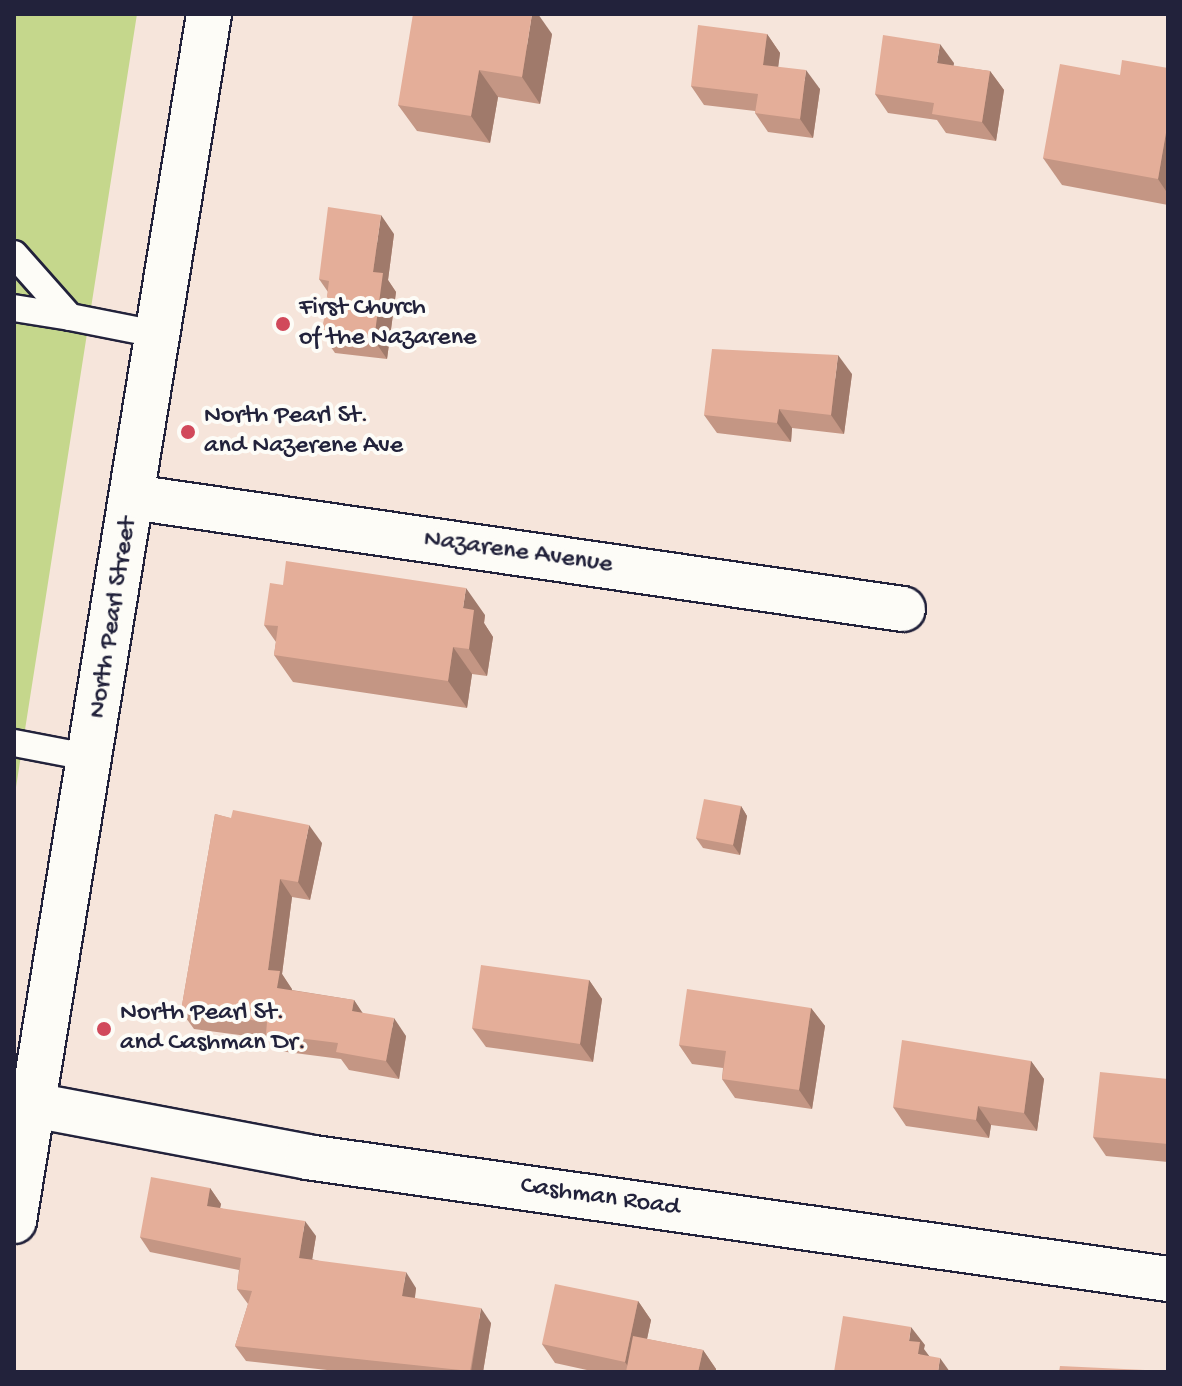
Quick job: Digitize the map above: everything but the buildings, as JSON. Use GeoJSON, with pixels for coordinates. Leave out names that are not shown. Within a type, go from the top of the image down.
{"type":"FeatureCollection","features":[{"type":"Feature","properties":{"kind":"street","name":"North Pearl Street"},"geometry":{"type":"LineString","coordinates":[[14,1221],[24,1107],[93,758],[209,14]]}},
{"type":"Feature","properties":{"kind":"street","name":"Nazarene Avenue"},"geometry":{"type":"LineString","coordinates":[[132,497],[903,609]]}},
{"type":"Feature","properties":{"kind":"street","name":"Cashman Road"},"geometry":{"type":"LineString","coordinates":[[24,1107],[307,1157],[1168,1279]]}},
{"type":"Feature","properties":{"kind":"lane"},"geometry":{"type":"LineString","coordinates":[[14,254],[70,317]]}},
{"type":"Feature","properties":{"kind":"lane"},"geometry":{"type":"LineString","coordinates":[[14,308],[157,334]]}},
{"type":"Feature","properties":{"kind":"lane"},"geometry":{"type":"LineString","coordinates":[[14,743],[93,758]]}},
{"type":"Feature","properties":{"kind":"green space"},"geometry":{"type":"Polygon","coordinates":[[[14,14],[137,14],[14,800],[14,14]]]}},
{"type":"Feature","properties":{"kind":"place","name":"First Church of the Nazarene"},"geometry":{"type":"Point","coordinates":[283,324]}},
{"type":"Feature","properties":{"kind":"place","name":"North Pearl St. and Nazerene Ave"},"geometry":{"type":"Point","coordinates":[188,432]}},
{"type":"Feature","properties":{"kind":"place","name":"North Pearl St. and Cashman Dr."},"geometry":{"type":"Point","coordinates":[104,1029]}}]}
